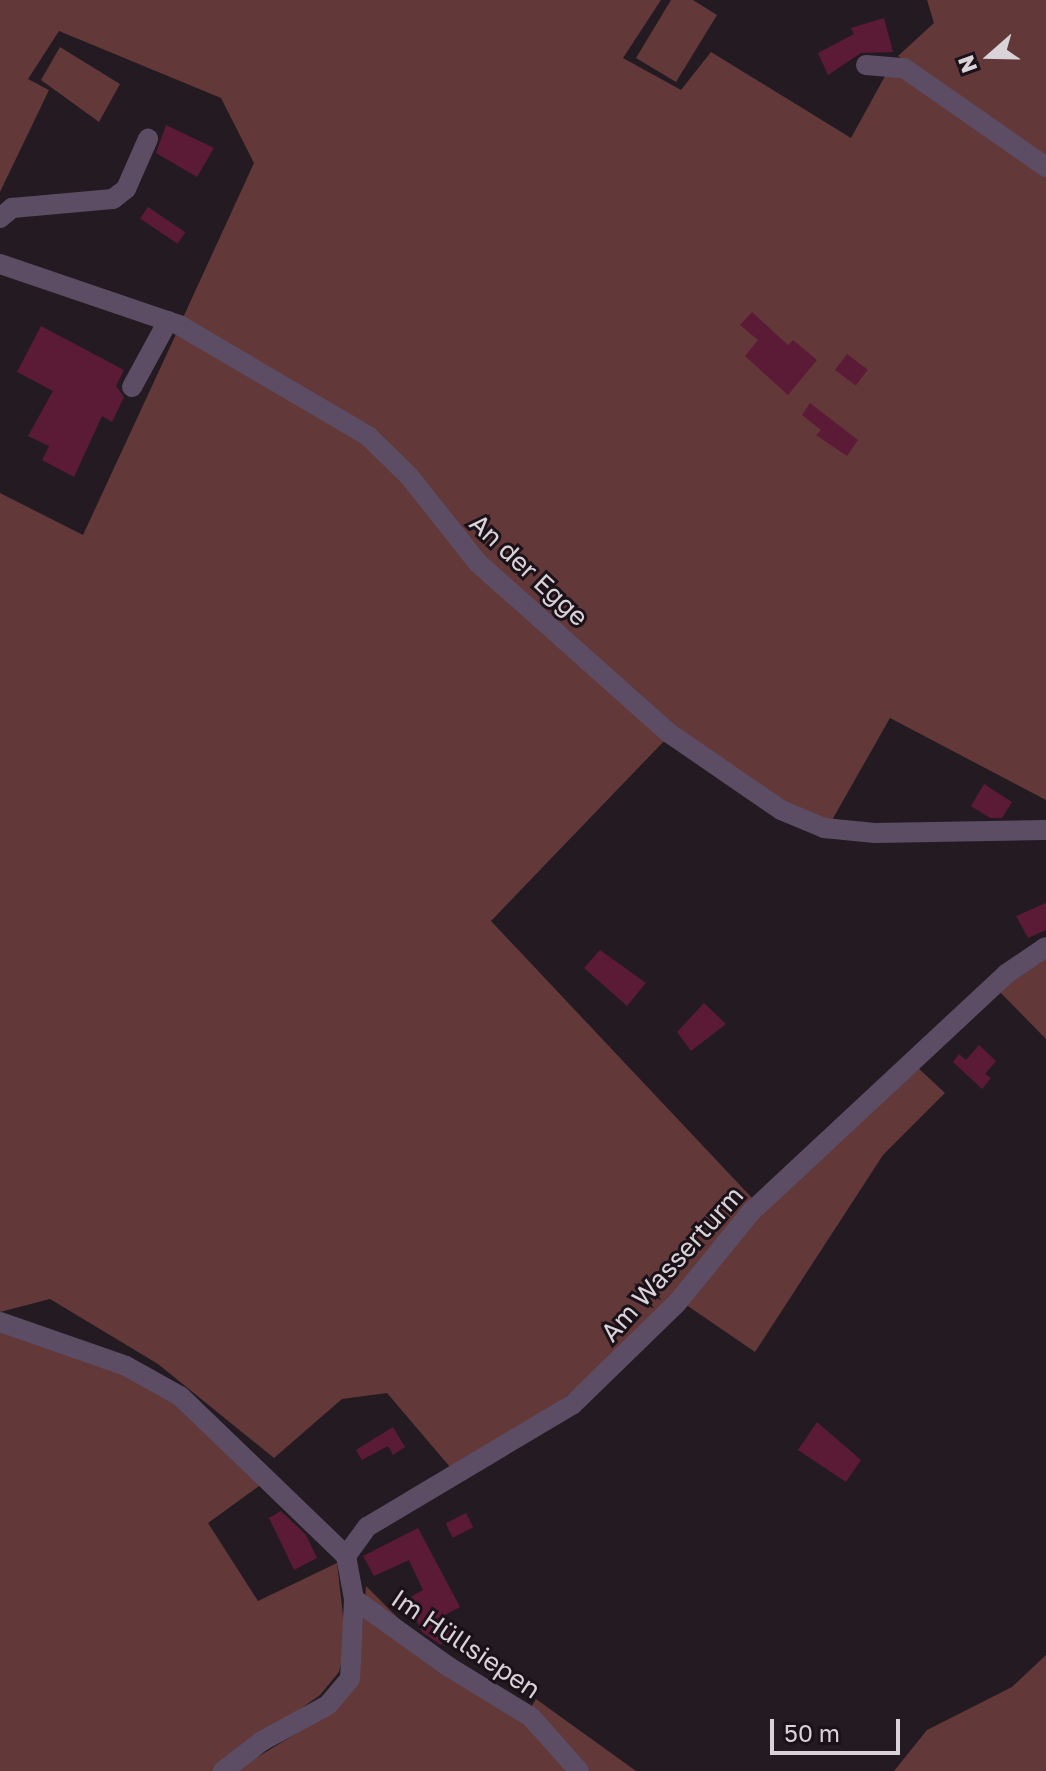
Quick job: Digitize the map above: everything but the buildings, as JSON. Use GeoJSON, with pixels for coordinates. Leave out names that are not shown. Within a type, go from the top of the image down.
{"type":"FeatureCollection","features":[{"type":"Feature","properties":{"kind":"street"},"geometry":{"type":"LineString","coordinates":[[866,65],[904,68],[1046,167]]}},
{"type":"Feature","properties":{"kind":"street"},"geometry":{"type":"LineString","coordinates":[[0,218],[12,208],[113,199],[126,189],[148,139]]}},
{"type":"Feature","properties":{"kind":"street","name":"An der Egge"},"geometry":{"type":"LineString","coordinates":[[0,264],[168,321],[368,436],[409,476],[478,563],[669,733],[781,810],[824,828],[875,833],[1046,830]]}},
{"type":"Feature","properties":{"kind":"street"},"geometry":{"type":"LineString","coordinates":[[132,387],[168,321]]}},
{"type":"Feature","properties":{"kind":"street","name":"Am Wasserturm"},"geometry":{"type":"LineString","coordinates":[[346,1556],[367,1527],[591,1389],[677,1303],[751,1212],[1006,974],[1046,947]]}},
{"type":"Feature","properties":{"kind":"street"},"geometry":{"type":"LineString","coordinates":[[0,1322],[13,1330],[50,1335],[126,1366],[180,1396],[346,1556],[354,1599],[350,1679],[328,1705],[262,1741],[223,1771]]}},
{"type":"Feature","properties":{"kind":"street","name":"Im Hüllsiepen"},"geometry":{"type":"LineString","coordinates":[[354,1599],[449,1667],[531,1717],[579,1771]]}},
{"type":"Feature","properties":{"kind":"shaded area"},"geometry":{"type":"Polygon","coordinates":[[[0,0],[661,0],[623,58],[681,90],[711,52],[851,138],[890,67],[1046,175],[1046,800],[890,718],[823,836],[673,732],[480,560],[416,479],[181,322],[254,163],[221,98],[59,31],[28,79],[49,90],[0,192],[0,0]]]}},
{"type":"Feature","properties":{"kind":"shaded area"},"geometry":{"type":"Polygon","coordinates":[[[671,0],[693,0],[717,15],[676,82],[636,58],[671,0]]]}},
{"type":"Feature","properties":{"kind":"shaded area"},"geometry":{"type":"Polygon","coordinates":[[[927,0],[1046,0],[1046,161],[898,56],[934,23],[927,0]]]}},
{"type":"Feature","properties":{"kind":"shaded area"},"geometry":{"type":"Polygon","coordinates":[[[60,47],[120,84],[99,122],[41,80],[60,47]]]}},
{"type":"Feature","properties":{"kind":"shaded area"},"geometry":{"type":"Polygon","coordinates":[[[177,332],[346,428],[666,739],[491,921],[753,1199],[660,1314],[539,1420],[450,1467],[387,1393],[342,1399],[274,1458],[158,1364],[50,1299],[0,1312],[0,493],[83,535],[177,332]]]}},
{"type":"Feature","properties":{"kind":"shaded area"},"geometry":{"type":"Polygon","coordinates":[[[1046,954],[1046,1039],[997,989],[1046,954]]]}},
{"type":"Feature","properties":{"kind":"shaded area"},"geometry":{"type":"Polygon","coordinates":[[[916,1066],[945,1093],[883,1155],[755,1352],[685,1304],[753,1220],[916,1066]]]}},
{"type":"Feature","properties":{"kind":"shaded area"},"geometry":{"type":"Polygon","coordinates":[[[0,1328],[53,1342],[172,1398],[266,1481],[208,1523],[258,1601],[337,1563],[346,1642],[339,1672],[320,1695],[213,1771],[0,1771],[0,1328]]]}},
{"type":"Feature","properties":{"kind":"shaded area"},"geometry":{"type":"Polygon","coordinates":[[[366,1586],[410,1630],[527,1714],[536,1699],[636,1771],[235,1771],[333,1711],[358,1681],[366,1586]]]}},
{"type":"Feature","properties":{"kind":"shaded area"},"geometry":{"type":"Polygon","coordinates":[[[1046,1655],[1046,1771],[894,1771],[927,1730],[1012,1687],[1046,1655]]]}}]}
